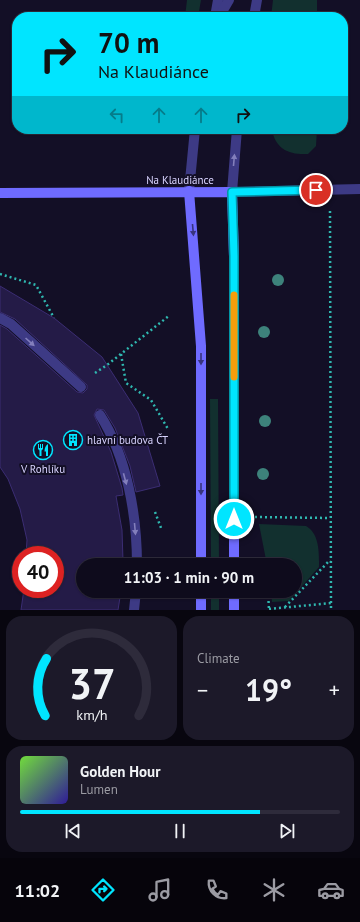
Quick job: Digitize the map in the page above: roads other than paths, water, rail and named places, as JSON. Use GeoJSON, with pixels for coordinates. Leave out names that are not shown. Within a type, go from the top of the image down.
{"type":"FeatureCollection","features":[{"type":"Feature","properties":{"kind":"street"},"geometry":{"type":"LineString","coordinates":[[216,12],[218,0]]}},
{"type":"Feature","properties":{"kind":"street"},"geometry":{"type":"LineString","coordinates":[[222,12],[229,0]]}},
{"type":"Feature","properties":{"kind":"street"},"geometry":{"type":"LineString","coordinates":[[255,12],[257,0]]}},
{"type":"Feature","properties":{"kind":"street"},"geometry":{"type":"LineString","coordinates":[[195,134],[189,191],[201,346],[201,558]]}},
{"type":"Feature","properties":{"kind":"street"},"geometry":{"type":"LineString","coordinates":[[234,558],[234,256],[232,192],[237,134]]}},
{"type":"Feature","properties":{"kind":"street","name":"Na Klaudiánce"},"geometry":{"type":"LineString","coordinates":[[0,193],[232,192],[360,189]]}},
{"type":"Feature","properties":{"kind":"street"},"geometry":{"type":"LineString","coordinates":[[0,318],[11,324],[81,387]]}},
{"type":"Feature","properties":{"kind":"street"},"geometry":{"type":"LineString","coordinates":[[100,415],[110,432],[129,494],[134,524],[136,558]]}},
{"type":"Feature","properties":{"kind":"street"},"geometry":{"type":"LineString","coordinates":[[134,610],[135,598]]}},
{"type":"Feature","properties":{"kind":"street"},"geometry":{"type":"LineString","coordinates":[[201,598],[201,610]]}},
{"type":"Feature","properties":{"kind":"street"},"geometry":{"type":"LineString","coordinates":[[234,598],[234,610]]}},
{"type":"Feature","properties":{"kind":"place","name":"hlavní budova ČT"},"geometry":{"type":"Point","coordinates":[73,440]}},
{"type":"Feature","properties":{"kind":"place","name":"V Rohlíku"},"geometry":{"type":"Point","coordinates":[43,450]}}]}
